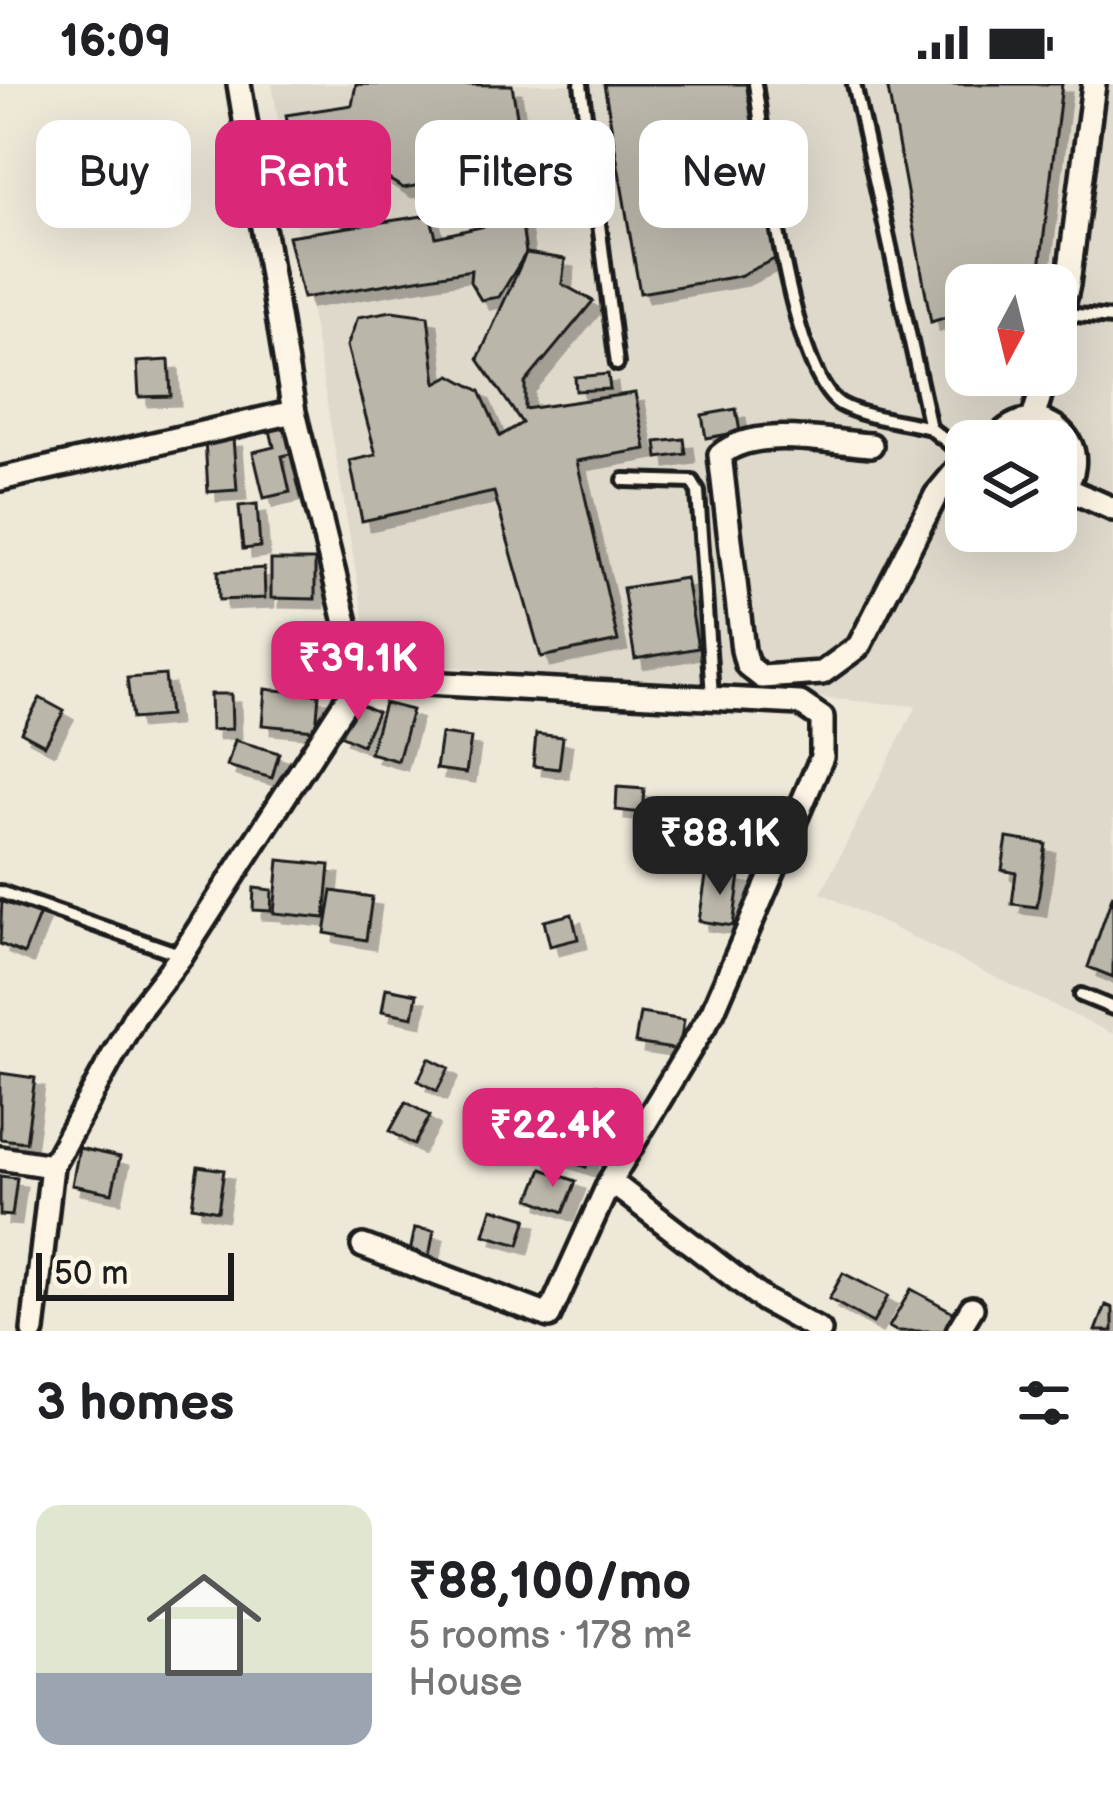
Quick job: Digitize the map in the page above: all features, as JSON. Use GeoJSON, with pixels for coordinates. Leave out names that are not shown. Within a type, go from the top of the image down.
{"type":"FeatureCollection","features":[{"type":"Feature","properties":{"kind":"street"},"geometry":{"type":"LineString","coordinates":[[239,84],[294,412],[356,663],[364,674],[407,682],[800,703],[822,718],[822,757],[713,1011],[610,1181],[549,1316],[363,1246]]}},
{"type":"Feature","properties":{"kind":"street"},"geometry":{"type":"LineString","coordinates":[[1071,264],[1094,84]]}},
{"type":"Feature","properties":{"kind":"street"},"geometry":{"type":"LineString","coordinates":[[1033,419],[1040,396]]}},
{"type":"Feature","properties":{"kind":"street"},"geometry":{"type":"LineString","coordinates":[[0,479],[294,412]]}},
{"type":"Feature","properties":{"kind":"street"},"geometry":{"type":"LineString","coordinates":[[1030,420],[1037,420]]}},
{"type":"Feature","properties":{"kind":"street"},"geometry":{"type":"LineString","coordinates":[[871,446],[757,437],[720,455],[743,650],[747,665],[762,677],[822,673],[860,646],[945,484]]}},
{"type":"Feature","properties":{"kind":"street"},"geometry":{"type":"LineString","coordinates":[[1077,497],[1113,509]]}},
{"type":"Feature","properties":{"kind":"street"},"geometry":{"type":"LineString","coordinates":[[34,1331],[52,1166],[136,1014],[182,956],[364,674]]}},
{"type":"Feature","properties":{"kind":"street"},"geometry":{"type":"LineString","coordinates":[[0,1158],[52,1166]]}},
{"type":"Feature","properties":{"kind":"street"},"geometry":{"type":"LineString","coordinates":[[610,1181],[764,1300],[820,1331]]}},
{"type":"Feature","properties":{"kind":"street"},"geometry":{"type":"LineString","coordinates":[[958,1331],[972,1308]]}},
{"type":"Feature","properties":{"kind":"lane"},"geometry":{"type":"LineString","coordinates":[[581,84],[617,364]]}},
{"type":"Feature","properties":{"kind":"lane"},"geometry":{"type":"LineString","coordinates":[[755,84],[783,255],[818,383],[840,404],[930,428],[945,440]]}},
{"type":"Feature","properties":{"kind":"lane"},"geometry":{"type":"LineString","coordinates":[[854,84],[930,428]]}},
{"type":"Feature","properties":{"kind":"lane"},"geometry":{"type":"LineString","coordinates":[[1077,315],[1113,318]]}},
{"type":"Feature","properties":{"kind":"lane"},"geometry":{"type":"LineString","coordinates":[[624,480],[692,482],[698,492],[712,696]]}},
{"type":"Feature","properties":{"kind":"lane"},"geometry":{"type":"LineString","coordinates":[[0,892],[182,956]]}},
{"type":"Feature","properties":{"kind":"lane"},"geometry":{"type":"LineString","coordinates":[[1082,995],[1113,1008]]}},
{"type":"Feature","properties":{"kind":"shaded area"},"geometry":{"type":"Polygon","coordinates":[[[272,84],[1113,84],[1113,1034],[821,893],[916,706],[371,660],[297,228],[391,228],[391,120],[278,120],[272,84]]]}},
{"type":"Feature","properties":{"kind":"building"},"geometry":{"type":"Polygon","coordinates":[[[356,84],[512,85],[518,120],[415,120],[415,186],[403,188],[391,181],[391,120],[287,120],[286,115],[352,105],[356,84]]]}},
{"type":"Feature","properties":{"kind":"building"},"geometry":{"type":"Polygon","coordinates":[[[604,84],[755,84],[761,120],[639,120],[639,228],[779,228],[783,255],[739,276],[640,293],[615,148],[615,120],[610,120],[604,84]]]}},
{"type":"Feature","properties":{"kind":"building"},"geometry":{"type":"Polygon","coordinates":[[[887,84],[1062,84],[1041,264],[945,264],[945,318],[931,322],[887,84]]]}},
{"type":"Feature","properties":{"kind":"building"},"geometry":{"type":"Polygon","coordinates":[[[415,217],[415,228],[434,228],[436,237],[476,228],[522,228],[526,253],[499,297],[481,300],[470,282],[471,270],[303,298],[288,236],[342,228],[391,228],[391,221],[415,217]]]}},
{"type":"Feature","properties":{"kind":"building"},"geometry":{"type":"Polygon","coordinates":[[[526,253],[565,259],[562,284],[593,301],[525,383],[525,409],[635,393],[646,449],[577,461],[618,641],[541,657],[494,492],[362,521],[350,461],[376,455],[347,346],[358,317],[392,311],[428,316],[436,383],[451,375],[480,391],[500,436],[522,423],[478,359],[526,253]]]}},
{"type":"Feature","properties":{"kind":"building"},"geometry":{"type":"Polygon","coordinates":[[[169,360],[171,396],[139,397],[137,362],[169,360]]]}},
{"type":"Feature","properties":{"kind":"building"},"geometry":{"type":"Polygon","coordinates":[[[608,374],[610,389],[576,391],[575,377],[608,374]]]}},
{"type":"Feature","properties":{"kind":"building"},"geometry":{"type":"Polygon","coordinates":[[[736,409],[740,432],[706,438],[702,415],[736,409]]]}},
{"type":"Feature","properties":{"kind":"building"},"geometry":{"type":"Polygon","coordinates":[[[287,422],[294,453],[282,456],[290,492],[264,498],[253,452],[274,447],[269,426],[287,422]]]}},
{"type":"Feature","properties":{"kind":"building"},"geometry":{"type":"Polygon","coordinates":[[[233,438],[237,490],[208,492],[205,439],[233,438]]]}},
{"type":"Feature","properties":{"kind":"building"},"geometry":{"type":"Polygon","coordinates":[[[684,439],[686,454],[658,458],[656,442],[684,439]]]}},
{"type":"Feature","properties":{"kind":"building"},"geometry":{"type":"Polygon","coordinates":[[[257,504],[260,547],[243,549],[239,506],[257,504]]]}},
{"type":"Feature","properties":{"kind":"building"},"geometry":{"type":"Polygon","coordinates":[[[271,560],[315,560],[315,599],[271,598],[271,560]]]}},
{"type":"Feature","properties":{"kind":"building"},"geometry":{"type":"Polygon","coordinates":[[[264,568],[265,598],[219,600],[218,571],[264,568]]]}},
{"type":"Feature","properties":{"kind":"building"},"geometry":{"type":"Polygon","coordinates":[[[686,578],[698,648],[635,659],[623,588],[686,578]]]}},
{"type":"Feature","properties":{"kind":"building"},"geometry":{"type":"Polygon","coordinates":[[[165,675],[169,716],[132,719],[127,678],[165,675]]]}},
{"type":"Feature","properties":{"kind":"building"},"geometry":{"type":"Polygon","coordinates":[[[265,689],[319,694],[316,730],[262,725],[265,689]]]}},
{"type":"Feature","properties":{"kind":"building"},"geometry":{"type":"Polygon","coordinates":[[[210,694],[231,694],[232,729],[211,730],[210,694]]]}},
{"type":"Feature","properties":{"kind":"building"},"geometry":{"type":"Polygon","coordinates":[[[40,698],[64,711],[45,745],[21,732],[40,698]]]}},
{"type":"Feature","properties":{"kind":"building"},"geometry":{"type":"Polygon","coordinates":[[[354,701],[377,712],[362,745],[338,734],[354,701]]]}},
{"type":"Feature","properties":{"kind":"building"},"geometry":{"type":"Polygon","coordinates":[[[384,703],[412,710],[398,761],[370,753],[384,703]]]}},
{"type":"Feature","properties":{"kind":"building"},"geometry":{"type":"Polygon","coordinates":[[[441,734],[471,738],[466,773],[436,769],[441,734]]]}},
{"type":"Feature","properties":{"kind":"building"},"geometry":{"type":"Polygon","coordinates":[[[536,734],[563,737],[559,769],[533,766],[536,734]]]}},
{"type":"Feature","properties":{"kind":"building"},"geometry":{"type":"Polygon","coordinates":[[[235,740],[279,753],[272,778],[227,766],[235,740]]]}},
{"type":"Feature","properties":{"kind":"building"},"geometry":{"type":"Polygon","coordinates":[[[617,787],[644,789],[642,813],[616,810],[617,787]]]}},
{"type":"Feature","properties":{"kind":"building"},"geometry":{"type":"Polygon","coordinates":[[[723,804],[755,807],[750,864],[718,861],[723,804]]]}},
{"type":"Feature","properties":{"kind":"building"},"geometry":{"type":"Polygon","coordinates":[[[1007,838],[1046,844],[1037,907],[1012,904],[1016,873],[1002,870],[1007,838]]]}},
{"type":"Feature","properties":{"kind":"building"},"geometry":{"type":"Polygon","coordinates":[[[279,860],[330,865],[325,918],[274,913],[279,860]]]}},
{"type":"Feature","properties":{"kind":"building"},"geometry":{"type":"Polygon","coordinates":[[[707,870],[740,875],[733,926],[699,921],[707,870]]]}},
{"type":"Feature","properties":{"kind":"building"},"geometry":{"type":"Polygon","coordinates":[[[254,888],[272,890],[271,911],[253,910],[254,888]]]}},
{"type":"Feature","properties":{"kind":"building"},"geometry":{"type":"Polygon","coordinates":[[[332,891],[372,897],[366,940],[325,933],[332,891]]]}},
{"type":"Feature","properties":{"kind":"building"},"geometry":{"type":"Polygon","coordinates":[[[1113,894],[1113,977],[1088,967],[1113,894]]]}},
{"type":"Feature","properties":{"kind":"building"},"geometry":{"type":"Polygon","coordinates":[[[2,898],[40,913],[24,954],[0,944],[2,898]]]}},
{"type":"Feature","properties":{"kind":"building"},"geometry":{"type":"Polygon","coordinates":[[[572,914],[578,939],[550,946],[544,921],[572,914]]]}},
{"type":"Feature","properties":{"kind":"building"},"geometry":{"type":"Polygon","coordinates":[[[386,988],[417,994],[413,1017],[382,1011],[386,988]]]}},
{"type":"Feature","properties":{"kind":"building"},"geometry":{"type":"Polygon","coordinates":[[[640,1013],[684,1020],[679,1050],[635,1043],[640,1013]]]}},
{"type":"Feature","properties":{"kind":"building"},"geometry":{"type":"Polygon","coordinates":[[[429,1058],[449,1068],[437,1091],[418,1081],[429,1058]]]}},
{"type":"Feature","properties":{"kind":"building"},"geometry":{"type":"Polygon","coordinates":[[[0,1073],[35,1078],[26,1142],[0,1139],[0,1073]]]}},
{"type":"Feature","properties":{"kind":"building"},"geometry":{"type":"Polygon","coordinates":[[[597,1085],[628,1096],[618,1120],[588,1109],[597,1085]]]}},
{"type":"Feature","properties":{"kind":"building"},"geometry":{"type":"Polygon","coordinates":[[[500,1098],[533,1107],[524,1139],[491,1130],[500,1098]]]}},
{"type":"Feature","properties":{"kind":"building"},"geometry":{"type":"Polygon","coordinates":[[[406,1102],[430,1116],[414,1145],[390,1131],[406,1102]]]}},
{"type":"Feature","properties":{"kind":"building"},"geometry":{"type":"Polygon","coordinates":[[[553,1114],[598,1128],[586,1167],[542,1152],[553,1114]]]}},
{"type":"Feature","properties":{"kind":"building"},"geometry":{"type":"Polygon","coordinates":[[[79,1148],[120,1157],[112,1193],[72,1185],[79,1148]]]}},
{"type":"Feature","properties":{"kind":"building"},"geometry":{"type":"Polygon","coordinates":[[[198,1166],[224,1170],[218,1211],[192,1206],[198,1166]]]}},
{"type":"Feature","properties":{"kind":"building"},"geometry":{"type":"Polygon","coordinates":[[[542,1169],[576,1181],[564,1212],[530,1199],[542,1169]]]}},
{"type":"Feature","properties":{"kind":"building"},"geometry":{"type":"Polygon","coordinates":[[[0,1176],[17,1178],[12,1216],[0,1215],[0,1176]]]}},
{"type":"Feature","properties":{"kind":"building"},"geometry":{"type":"Polygon","coordinates":[[[492,1208],[527,1218],[519,1245],[484,1235],[492,1208]]]}},
{"type":"Feature","properties":{"kind":"building"},"geometry":{"type":"Polygon","coordinates":[[[415,1228],[434,1231],[427,1266],[408,1262],[415,1228]]]}},
{"type":"Feature","properties":{"kind":"building"},"geometry":{"type":"Polygon","coordinates":[[[843,1273],[888,1296],[873,1323],[829,1299],[843,1273]]]}},
{"type":"Feature","properties":{"kind":"building"},"geometry":{"type":"Polygon","coordinates":[[[911,1289],[955,1313],[945,1331],[889,1327],[911,1289]]]}},
{"type":"Feature","properties":{"kind":"building"},"geometry":{"type":"Polygon","coordinates":[[[1106,1305],[1113,1308],[1113,1331],[1096,1331],[1106,1305]]]}}]}
